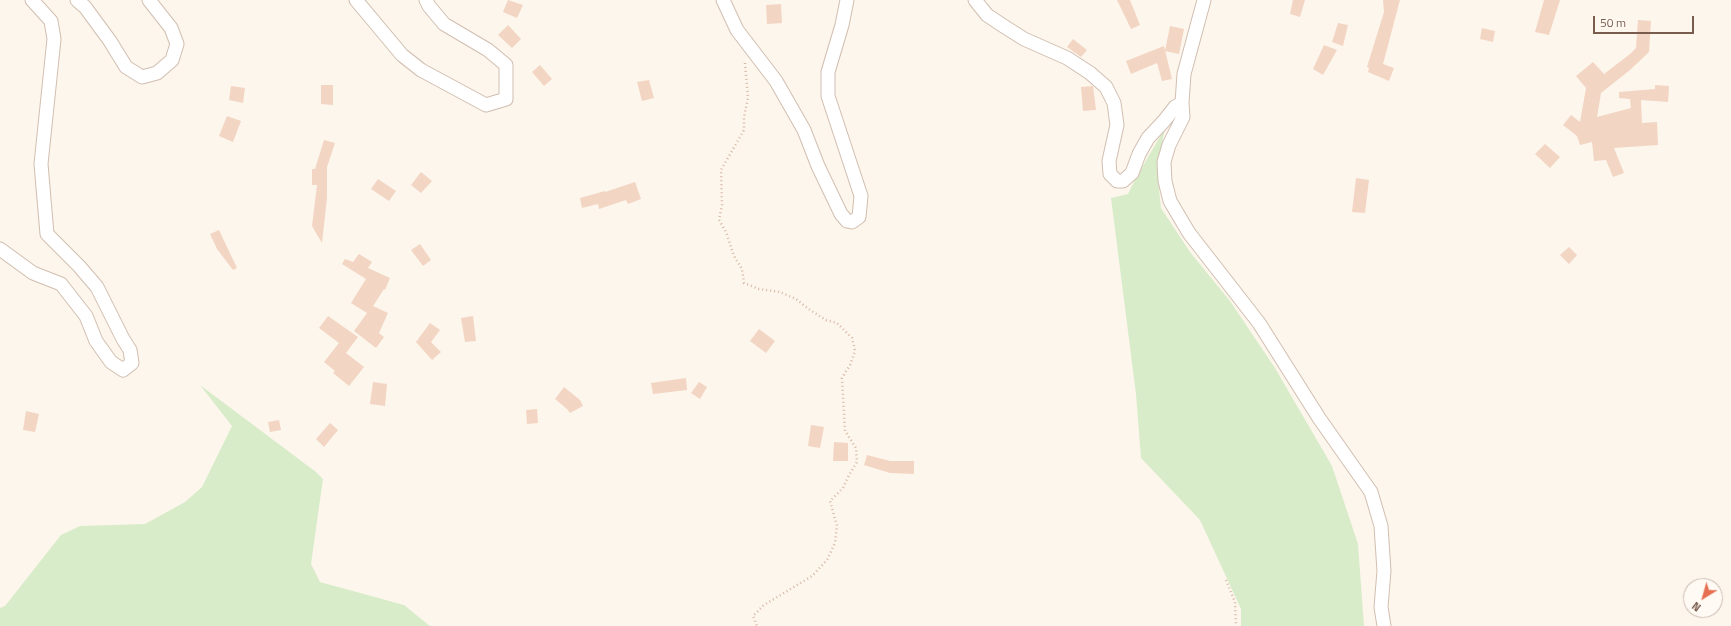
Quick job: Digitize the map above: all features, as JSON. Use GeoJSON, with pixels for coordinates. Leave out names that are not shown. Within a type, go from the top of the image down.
{"type":"FeatureCollection","features":[{"type":"Feature","properties":{"kind":"street"},"geometry":{"type":"LineString","coordinates":[[0,249],[33,273],[61,284],[86,316],[96,341],[110,362],[123,370],[132,363],[130,350],[122,338],[98,287],[47,234],[41,164],[54,39],[51,21],[32,0]]}},
{"type":"Feature","properties":{"kind":"street"},"geometry":{"type":"LineString","coordinates":[[77,0],[85,7],[126,67],[142,78],[156,73],[172,60],[177,44],[171,28],[149,0]]}},
{"type":"Feature","properties":{"kind":"street"},"geometry":{"type":"LineString","coordinates":[[356,0],[402,54],[422,70],[486,105],[506,99],[506,65],[488,50],[444,24],[426,0]]}},
{"type":"Feature","properties":{"kind":"street"},"geometry":{"type":"LineString","coordinates":[[723,0],[737,30],[776,81],[804,130],[818,166],[841,214],[847,221],[852,222],[859,217],[861,196],[828,96],[828,72],[842,25],[847,0]]}},
{"type":"Feature","properties":{"kind":"street"},"geometry":{"type":"LineString","coordinates":[[975,0],[988,15],[1002,25],[1024,39],[1067,58],[1090,73],[1106,87],[1114,103],[1117,126],[1109,161],[1110,174],[1117,181],[1123,181],[1132,173],[1139,154],[1148,138],[1175,107],[1182,103]]}},
{"type":"Feature","properties":{"kind":"street"},"geometry":{"type":"LineString","coordinates":[[1204,0],[1184,74],[1182,103],[1183,117],[1164,162],[1165,181],[1170,201],[1189,233],[1259,323],[1319,418],[1371,492],[1381,526],[1384,571],[1382,607],[1384,626]]}},
{"type":"Feature","properties":{"kind":"path"},"geometry":{"type":"LineString","coordinates":[[743,57],[745,62],[748,98],[744,117],[744,130],[720,170],[722,205],[719,220],[726,232],[734,256],[742,269],[744,283],[759,289],[780,292],[796,299],[826,320],[837,323],[852,338],[855,351],[842,378],[845,431],[856,448],[858,462],[849,475],[843,488],[830,501],[837,526],[835,543],[827,560],[812,576],[764,605],[753,616],[756,626]]}},
{"type":"Feature","properties":{"kind":"path"},"geometry":{"type":"LineString","coordinates":[[1226,580],[1235,602],[1236,626]]}},
{"type":"Feature","properties":{"kind":"green space"},"geometry":{"type":"Polygon","coordinates":[[[1165,128],[1157,170],[1161,208],[1190,252],[1230,301],[1275,368],[1332,466],[1358,544],[1364,626],[1241,626],[1241,609],[1200,520],[1141,458],[1136,394],[1111,198],[1128,194],[1165,128]]]}},
{"type":"Feature","properties":{"kind":"green space"},"geometry":{"type":"Polygon","coordinates":[[[200,385],[316,472],[323,479],[311,564],[320,582],[404,605],[430,626],[0,626],[0,608],[5,606],[61,535],[80,526],[145,524],[185,502],[202,487],[232,426],[200,385]]]}},
{"type":"Feature","properties":{"kind":"building"},"geometry":{"type":"Polygon","coordinates":[[[508,0],[523,5],[517,18],[503,12],[508,0]]]}},
{"type":"Feature","properties":{"kind":"building"},"geometry":{"type":"Polygon","coordinates":[[[1117,0],[1130,0],[1140,25],[1131,29],[1117,0]]]}},
{"type":"Feature","properties":{"kind":"building"},"geometry":{"type":"Polygon","coordinates":[[[1293,0],[1305,0],[1300,17],[1290,14],[1293,0]]]}},
{"type":"Feature","properties":{"kind":"building"},"geometry":{"type":"Polygon","coordinates":[[[1383,0],[1400,0],[1383,64],[1394,68],[1389,81],[1368,72],[1369,68],[1367,67],[1384,12],[1383,0]]]}},
{"type":"Feature","properties":{"kind":"building"},"geometry":{"type":"Polygon","coordinates":[[[1544,0],[1560,0],[1549,35],[1535,32],[1544,0]]]}},
{"type":"Feature","properties":{"kind":"building"},"geometry":{"type":"Polygon","coordinates":[[[781,4],[782,23],[767,24],[766,5],[781,4]]]}},
{"type":"Feature","properties":{"kind":"building"},"geometry":{"type":"Polygon","coordinates":[[[1638,20],[1651,21],[1649,52],[1630,70],[1601,93],[1597,117],[1631,108],[1630,99],[1619,98],[1619,92],[1655,89],[1655,85],[1669,86],[1668,102],[1641,100],[1642,123],[1657,122],[1658,145],[1614,148],[1624,173],[1613,177],[1606,160],[1594,161],[1592,142],[1580,145],[1577,136],[1563,125],[1571,115],[1580,122],[1586,88],[1576,76],[1593,62],[1604,74],[1630,54],[1636,48],[1638,20]]]}},
{"type":"Feature","properties":{"kind":"building"},"geometry":{"type":"Polygon","coordinates":[[[1338,23],[1348,25],[1343,46],[1332,42],[1338,23]]]}},
{"type":"Feature","properties":{"kind":"building"},"geometry":{"type":"Polygon","coordinates":[[[508,25],[521,39],[512,48],[498,35],[508,25]]]}},
{"type":"Feature","properties":{"kind":"building"},"geometry":{"type":"Polygon","coordinates":[[[1170,26],[1184,29],[1179,54],[1165,51],[1170,26]]]}},
{"type":"Feature","properties":{"kind":"building"},"geometry":{"type":"Polygon","coordinates":[[[1482,28],[1495,31],[1493,42],[1480,39],[1482,28]]]}},
{"type":"Feature","properties":{"kind":"building"},"geometry":{"type":"Polygon","coordinates":[[[1073,39],[1087,50],[1081,57],[1067,47],[1073,39]]]}},
{"type":"Feature","properties":{"kind":"building"},"geometry":{"type":"Polygon","coordinates":[[[1324,45],[1337,50],[1323,75],[1313,69],[1324,45]]]}},
{"type":"Feature","properties":{"kind":"building"},"geometry":{"type":"Polygon","coordinates":[[[1164,46],[1172,79],[1162,81],[1157,63],[1131,74],[1126,61],[1164,46]]]}},
{"type":"Feature","properties":{"kind":"building"},"geometry":{"type":"Polygon","coordinates":[[[540,65],[552,79],[544,86],[532,72],[540,65]]]}},
{"type":"Feature","properties":{"kind":"building"},"geometry":{"type":"Polygon","coordinates":[[[649,80],[654,98],[642,101],[637,82],[649,80]]]}},
{"type":"Feature","properties":{"kind":"building"},"geometry":{"type":"Polygon","coordinates":[[[321,85],[333,85],[333,105],[321,104],[321,85]]]}},
{"type":"Feature","properties":{"kind":"building"},"geometry":{"type":"Polygon","coordinates":[[[231,86],[245,88],[243,103],[229,100],[231,86]]]}},
{"type":"Feature","properties":{"kind":"building"},"geometry":{"type":"Polygon","coordinates":[[[1093,86],[1096,110],[1083,111],[1081,87],[1093,86]]]}},
{"type":"Feature","properties":{"kind":"building"},"geometry":{"type":"Polygon","coordinates":[[[227,116],[241,121],[233,142],[219,136],[227,116]]]}},
{"type":"Feature","properties":{"kind":"building"},"geometry":{"type":"Polygon","coordinates":[[[324,140],[335,143],[327,167],[327,198],[322,243],[312,226],[317,185],[312,185],[312,169],[315,169],[324,140]]]}},
{"type":"Feature","properties":{"kind":"building"},"geometry":{"type":"Polygon","coordinates":[[[1545,144],[1560,157],[1550,168],[1535,154],[1545,144]]]}},
{"type":"Feature","properties":{"kind":"building"},"geometry":{"type":"Polygon","coordinates":[[[421,172],[432,181],[421,193],[411,185],[421,172]]]}},
{"type":"Feature","properties":{"kind":"building"},"geometry":{"type":"Polygon","coordinates":[[[1356,178],[1369,180],[1365,213],[1352,212],[1356,178]]]}},
{"type":"Feature","properties":{"kind":"building"},"geometry":{"type":"Polygon","coordinates":[[[378,179],[396,191],[389,201],[371,189],[378,179]]]}},
{"type":"Feature","properties":{"kind":"building"},"geometry":{"type":"Polygon","coordinates":[[[635,182],[641,199],[628,204],[626,200],[599,209],[598,204],[582,208],[580,198],[605,192],[635,182]]]}},
{"type":"Feature","properties":{"kind":"building"},"geometry":{"type":"Polygon","coordinates":[[[219,230],[237,268],[233,270],[217,249],[210,234],[219,230]]]}},
{"type":"Feature","properties":{"kind":"building"},"geometry":{"type":"Polygon","coordinates":[[[420,244],[431,260],[423,266],[411,250],[420,244]]]}},
{"type":"Feature","properties":{"kind":"building"},"geometry":{"type":"Polygon","coordinates":[[[1569,247],[1577,255],[1569,264],[1560,255],[1569,247]]]}},
{"type":"Feature","properties":{"kind":"building"},"geometry":{"type":"Polygon","coordinates":[[[359,254],[372,262],[368,268],[390,278],[385,290],[384,289],[373,306],[388,313],[379,333],[384,337],[376,348],[354,331],[367,313],[351,303],[366,279],[342,264],[345,259],[353,262],[359,254]]]}},
{"type":"Feature","properties":{"kind":"building"},"geometry":{"type":"Polygon","coordinates":[[[328,316],[358,337],[346,353],[364,367],[349,386],[333,373],[335,371],[324,362],[339,343],[319,328],[328,316]]]}},
{"type":"Feature","properties":{"kind":"building"},"geometry":{"type":"Polygon","coordinates":[[[473,316],[476,341],[465,342],[461,318],[473,316]]]}},
{"type":"Feature","properties":{"kind":"building"},"geometry":{"type":"Polygon","coordinates":[[[430,323],[440,330],[431,342],[441,352],[432,360],[416,342],[430,323]]]}},
{"type":"Feature","properties":{"kind":"building"},"geometry":{"type":"Polygon","coordinates":[[[759,329],[775,341],[766,353],[750,341],[759,329]]]}},
{"type":"Feature","properties":{"kind":"building"},"geometry":{"type":"Polygon","coordinates":[[[686,378],[687,390],[653,394],[651,383],[686,378]]]}},
{"type":"Feature","properties":{"kind":"building"},"geometry":{"type":"Polygon","coordinates":[[[373,382],[387,384],[385,406],[370,404],[373,382]]]}},
{"type":"Feature","properties":{"kind":"building"},"geometry":{"type":"Polygon","coordinates":[[[699,382],[707,387],[700,399],[691,393],[699,382]]]}},
{"type":"Feature","properties":{"kind":"building"},"geometry":{"type":"Polygon","coordinates":[[[564,387],[580,400],[583,406],[570,413],[555,399],[564,387]]]}},
{"type":"Feature","properties":{"kind":"building"},"geometry":{"type":"Polygon","coordinates":[[[537,409],[538,423],[527,424],[526,410],[537,409]]]}},
{"type":"Feature","properties":{"kind":"building"},"geometry":{"type":"Polygon","coordinates":[[[26,411],[39,414],[35,432],[23,430],[26,411]]]}},
{"type":"Feature","properties":{"kind":"building"},"geometry":{"type":"Polygon","coordinates":[[[279,420],[281,430],[270,432],[268,422],[279,420]]]}},
{"type":"Feature","properties":{"kind":"building"},"geometry":{"type":"Polygon","coordinates":[[[330,423],[338,430],[324,447],[316,439],[330,423]]]}},
{"type":"Feature","properties":{"kind":"building"},"geometry":{"type":"Polygon","coordinates":[[[811,425],[824,427],[820,448],[808,446],[811,425]]]}},
{"type":"Feature","properties":{"kind":"building"},"geometry":{"type":"Polygon","coordinates":[[[834,442],[848,443],[848,461],[833,461],[834,442]]]}},
{"type":"Feature","properties":{"kind":"building"},"geometry":{"type":"Polygon","coordinates":[[[867,455],[890,461],[914,461],[914,474],[890,473],[864,465],[867,455]]]}}]}
